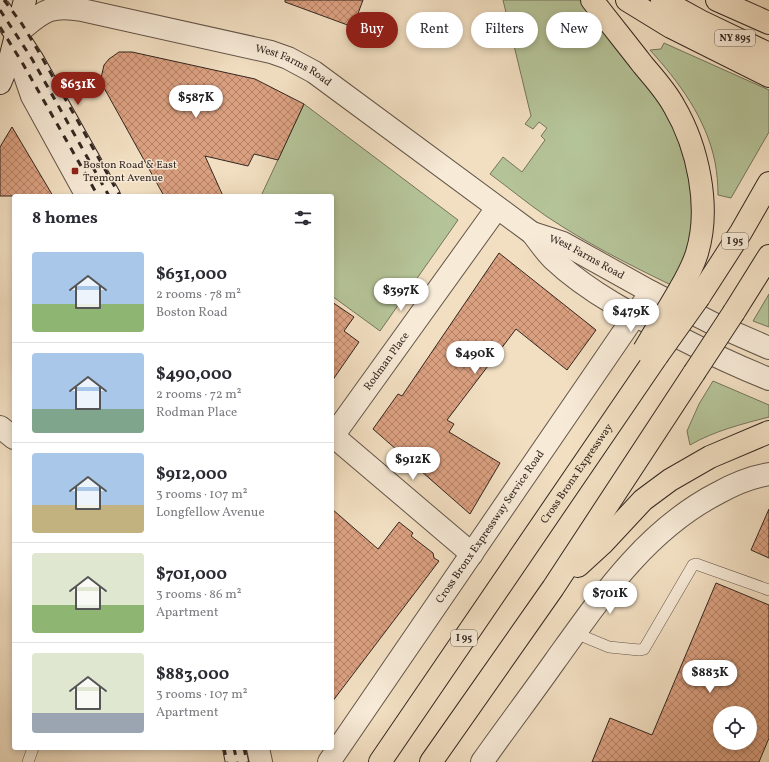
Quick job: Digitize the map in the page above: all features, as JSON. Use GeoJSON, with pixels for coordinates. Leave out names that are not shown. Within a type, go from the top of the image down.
{"type":"FeatureCollection","features":[{"type":"Feature","properties":{"kind":"main road"},"geometry":{"type":"LineString","coordinates":[[592,0],[670,100],[683,122],[694,155],[701,189],[702,210],[701,232],[697,252],[690,271],[689,293]]}},
{"type":"Feature","properties":{"kind":"main road","name":"NY 895"},"geometry":{"type":"LineString","coordinates":[[627,0],[671,27],[769,76]]}},
{"type":"Feature","properties":{"kind":"main road","name":"NY 895"},"geometry":{"type":"LineString","coordinates":[[662,0],[700,21],[769,54]]}},
{"type":"Feature","properties":{"kind":"main road"},"geometry":{"type":"LineString","coordinates":[[717,0],[769,23]]}},
{"type":"Feature","properties":{"kind":"main road","name":"I 95"},"geometry":{"type":"LineString","coordinates":[[689,293],[741,232],[769,183]]}},
{"type":"Feature","properties":{"kind":"main road"},"geometry":{"type":"LineString","coordinates":[[431,762],[554,588],[769,256]]}},
{"type":"Feature","properties":{"kind":"main road","name":"Cross Bronx Expressway"},"geometry":{"type":"LineString","coordinates":[[380,762],[548,514],[689,293]]}},
{"type":"Feature","properties":{"kind":"main road"},"geometry":{"type":"LineString","coordinates":[[554,588],[602,544],[643,500],[656,490],[710,457],[769,432]]}},
{"type":"Feature","properties":{"kind":"street"},"geometry":{"type":"LineString","coordinates":[[0,83],[6,70],[25,0]]}},
{"type":"Feature","properties":{"kind":"street","name":"West Farms Road"},"geometry":{"type":"LineString","coordinates":[[17,33],[52,8],[66,7],[255,48],[288,58],[314,72],[532,233],[563,243],[651,292],[714,324],[769,348]]}},
{"type":"Feature","properties":{"kind":"street"},"geometry":{"type":"LineString","coordinates":[[0,10],[17,33],[108,194]]}},
{"type":"Feature","properties":{"kind":"street"},"geometry":{"type":"LineString","coordinates":[[17,33],[21,64],[32,96],[86,194]]}},
{"type":"Feature","properties":{"kind":"street","name":"Rodman Place"},"geometry":{"type":"LineString","coordinates":[[334,432],[497,208]]}},
{"type":"Feature","properties":{"kind":"street","name":"West Farms Road"},"geometry":{"type":"LineString","coordinates":[[532,233],[543,248],[564,268],[588,286],[635,316],[702,349],[769,379]]}},
{"type":"Feature","properties":{"kind":"street","name":"Cross Bronx Expressway Service Road"},"geometry":{"type":"LineString","coordinates":[[334,748],[338,736],[472,554],[651,292]]}},
{"type":"Feature","properties":{"kind":"street"},"geometry":{"type":"LineString","coordinates":[[0,427],[12,436]]}},
{"type":"Feature","properties":{"kind":"street"},"geometry":{"type":"LineString","coordinates":[[334,437],[472,554]]}},
{"type":"Feature","properties":{"kind":"street"},"geometry":{"type":"LineString","coordinates":[[482,762],[575,633],[629,564],[646,545],[667,527],[710,497],[731,486],[760,476]]}},
{"type":"Feature","properties":{"kind":"street"},"geometry":{"type":"LineString","coordinates":[[234,750],[237,762]]}},
{"type":"Feature","properties":{"kind":"street"},"geometry":{"type":"LineString","coordinates":[[258,750],[261,762]]}},
{"type":"Feature","properties":{"kind":"street","name":"Cross Bronx Expressway Service Road"},"geometry":{"type":"LineString","coordinates":[[329,762],[333,750]]}},
{"type":"Feature","properties":{"kind":"lane"},"geometry":{"type":"LineString","coordinates":[[575,633],[609,647],[639,650],[644,649],[693,566],[696,564],[769,590]]}},
{"type":"Feature","properties":{"kind":"lane"},"geometry":{"type":"LineString","coordinates":[[28,762],[32,750]]}},
{"type":"Feature","properties":{"kind":"green space"},"geometry":{"type":"Polygon","coordinates":[[[503,0],[580,0],[590,12],[546,12],[546,48],[602,48],[602,27],[663,103],[688,163],[694,215],[688,252],[671,285],[623,261],[561,226],[490,174],[503,157],[522,172],[545,140],[541,136],[547,128],[539,122],[533,129],[525,124],[531,116],[515,48],[538,48],[538,12],[506,12],[503,0]]]}},
{"type":"Feature","properties":{"kind":"green space"},"geometry":{"type":"Polygon","coordinates":[[[664,43],[769,90],[769,132],[731,198],[718,195],[715,162],[711,146],[698,116],[681,88],[650,50],[661,49],[664,43]]]}},
{"type":"Feature","properties":{"kind":"green space"},"geometry":{"type":"Polygon","coordinates":[[[304,104],[458,220],[380,331],[334,297],[334,194],[262,194],[304,104]]]}},
{"type":"Feature","properties":{"kind":"green space"},"geometry":{"type":"Polygon","coordinates":[[[769,294],[769,327],[753,321],[769,294]]]}},
{"type":"Feature","properties":{"kind":"green space"},"geometry":{"type":"Polygon","coordinates":[[[713,381],[769,405],[769,417],[718,432],[690,445],[687,431],[699,404],[713,381]]]}},
{"type":"Feature","properties":{"kind":"building"},"geometry":{"type":"Polygon","coordinates":[[[285,0],[363,0],[359,12],[346,12],[346,24],[285,2],[285,0]]]}},
{"type":"Feature","properties":{"kind":"building"},"geometry":{"type":"Polygon","coordinates":[[[119,52],[132,52],[255,79],[304,104],[278,160],[254,154],[248,166],[205,156],[222,194],[163,194],[103,86],[101,78],[104,65],[109,59],[119,52]]]}},
{"type":"Feature","properties":{"kind":"building"},"geometry":{"type":"Polygon","coordinates":[[[12,127],[52,194],[12,194],[12,196],[0,196],[0,147],[12,127]]]}},
{"type":"Feature","properties":{"kind":"building"},"geometry":{"type":"Polygon","coordinates":[[[499,253],[596,330],[567,370],[516,329],[447,420],[454,424],[449,432],[500,463],[470,514],[373,429],[398,394],[402,396],[499,253]]]}},
{"type":"Feature","properties":{"kind":"building"},"geometry":{"type":"Polygon","coordinates":[[[334,303],[354,317],[344,331],[359,342],[334,378],[334,303]]]}},
{"type":"Feature","properties":{"kind":"building"},"geometry":{"type":"Polygon","coordinates":[[[769,509],[769,558],[751,550],[769,509]]]}},
{"type":"Feature","properties":{"kind":"building"},"geometry":{"type":"Polygon","coordinates":[[[334,511],[378,549],[399,522],[413,533],[411,536],[433,553],[434,558],[439,561],[334,699],[334,511]]]}},
{"type":"Feature","properties":{"kind":"building"},"geometry":{"type":"Polygon","coordinates":[[[716,583],[769,605],[769,738],[759,762],[592,762],[610,718],[652,735],[716,583]]]}},
{"type":"Feature","properties":{"kind":"railway"},"geometry":{"type":"LineString","coordinates":[[4,0],[22,24],[40,54],[119,194]]}},
{"type":"Feature","properties":{"kind":"railway"},"geometry":{"type":"LineString","coordinates":[[0,10],[32,59],[108,194]]}},
{"type":"Feature","properties":{"kind":"railway"},"geometry":{"type":"LineString","coordinates":[[0,27],[23,64],[97,194]]}},
{"type":"Feature","properties":{"kind":"railway"},"geometry":{"type":"LineString","coordinates":[[224,750],[227,762]]}},
{"type":"Feature","properties":{"kind":"railway"},"geometry":{"type":"LineString","coordinates":[[234,750],[237,762]]}},
{"type":"Feature","properties":{"kind":"railway"},"geometry":{"type":"LineString","coordinates":[[244,750],[247,762]]}},
{"type":"Feature","properties":{"kind":"place","name":"Boston Road & East Tremont Avenue"},"geometry":{"type":"Point","coordinates":[75,171]}}]}
